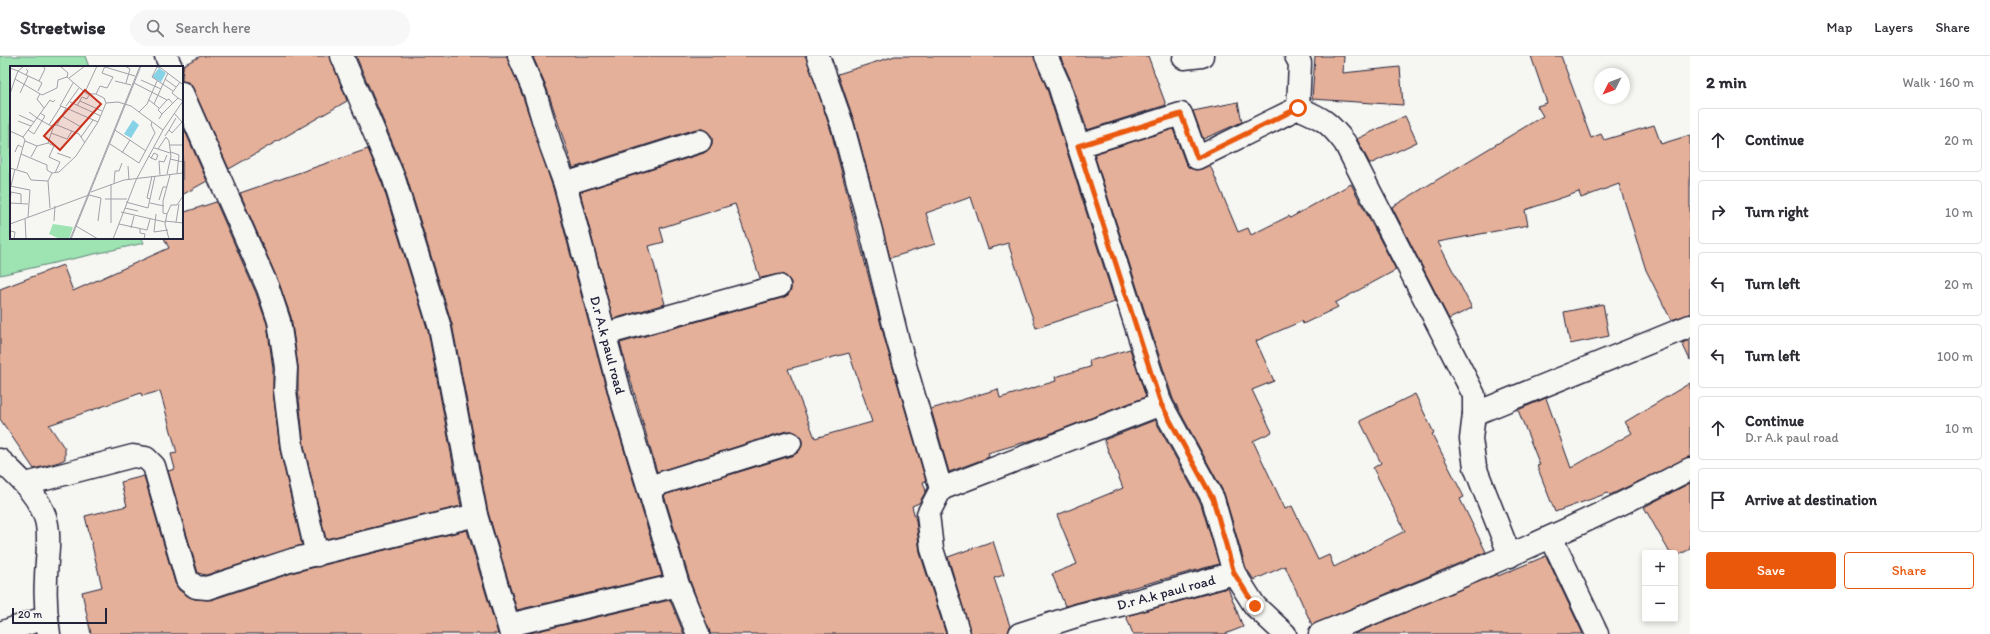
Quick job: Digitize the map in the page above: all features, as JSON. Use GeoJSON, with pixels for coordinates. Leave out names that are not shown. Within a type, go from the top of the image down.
{"type":"FeatureCollection","features":[{"type":"Feature","properties":{"kind":"street"},"geometry":{"type":"LineString","coordinates":[[166,56],[170,66]]}},
{"type":"Feature","properties":{"kind":"street"},"geometry":{"type":"LineString","coordinates":[[342,56],[394,179],[440,328],[476,516],[510,629],[678,585]]}},
{"type":"Feature","properties":{"kind":"street","name":"D.r A.k paul road"},"geometry":{"type":"LineString","coordinates":[[519,56],[535,93],[551,146],[565,184],[622,400],[678,585],[698,634]]}},
{"type":"Feature","properties":{"kind":"street"},"geometry":{"type":"LineString","coordinates":[[818,56],[842,127],[871,231],[898,341],[941,489]]}},
{"type":"Feature","properties":{"kind":"street"},"geometry":{"type":"LineString","coordinates":[[1046,56],[1059,85],[1161,404],[1213,499],[1234,573]]}},
{"type":"Feature","properties":{"kind":"street"},"geometry":{"type":"LineString","coordinates":[[1296,56],[1300,63],[1298,108]]}},
{"type":"Feature","properties":{"kind":"street"},"geometry":{"type":"LineString","coordinates":[[183,95],[268,288],[279,321],[286,368],[285,390],[292,448],[317,555]]}},
{"type":"Feature","properties":{"kind":"street"},"geometry":{"type":"LineString","coordinates":[[1078,146],[1181,114],[1197,158],[1298,108],[1319,116],[1332,125],[1345,143],[1474,394],[1474,414],[1471,439],[1475,467],[1510,556]]}},
{"type":"Feature","properties":{"kind":"street"},"geometry":{"type":"LineString","coordinates":[[565,184],[700,141]]}},
{"type":"Feature","properties":{"kind":"street"},"geometry":{"type":"LineString","coordinates":[[605,334],[779,286]]}},
{"type":"Feature","properties":{"kind":"street"},"geometry":{"type":"LineString","coordinates":[[1474,414],[1690,326]]}},
{"type":"Feature","properties":{"kind":"street"},"geometry":{"type":"LineString","coordinates":[[959,634],[932,549],[928,514],[941,489],[1161,404]]}},
{"type":"Feature","properties":{"kind":"street"},"geometry":{"type":"LineString","coordinates":[[649,487],[790,443]]}},
{"type":"Feature","properties":{"kind":"street"},"geometry":{"type":"LineString","coordinates":[[26,484],[133,456],[146,458],[154,466],[187,580],[196,587],[207,588],[292,560],[476,516]]}},
{"type":"Feature","properties":{"kind":"street"},"geometry":{"type":"LineString","coordinates":[[0,460],[26,484],[46,520],[48,541],[46,579],[48,626],[0,633]]}},
{"type":"Feature","properties":{"kind":"street"},"geometry":{"type":"LineString","coordinates":[[1320,634],[1451,582],[1510,556],[1627,502],[1690,469]]}},
{"type":"Feature","properties":{"kind":"street"},"geometry":{"type":"LineString","coordinates":[[1551,537],[1597,634]]}},
{"type":"Feature","properties":{"kind":"street","name":"D.r A.k paul road"},"geometry":{"type":"LineString","coordinates":[[1020,634],[1079,615],[1143,599],[1234,573],[1255,606],[1285,634]]}},
{"type":"Feature","properties":{"kind":"green space"},"geometry":{"type":"Polygon","coordinates":[[[0,56],[85,56],[89,66],[10,66],[10,239],[142,239],[144,243],[0,275],[0,56]]]}},
{"type":"Feature","properties":{"kind":"building"},"geometry":{"type":"Polygon","coordinates":[[[201,56],[330,56],[347,101],[229,169],[193,88],[189,83],[183,81],[183,65],[201,56]]]}},
{"type":"Feature","properties":{"kind":"building"},"geometry":{"type":"Polygon","coordinates":[[[356,56],[507,56],[523,97],[553,188],[610,403],[662,576],[517,610],[488,512],[452,324],[406,175],[356,56]]]}},
{"type":"Feature","properties":{"kind":"building"},"geometry":{"type":"Polygon","coordinates":[[[806,56],[831,131],[886,344],[926,481],[923,482],[926,491],[919,503],[912,506],[916,521],[920,553],[946,634],[710,634],[690,581],[664,495],[794,455],[802,446],[802,440],[798,434],[792,431],[786,431],[657,472],[620,343],[782,298],[788,295],[791,290],[791,282],[782,274],[760,278],[735,204],[660,228],[664,242],[649,246],[665,304],[613,319],[580,192],[704,153],[712,144],[712,138],[708,132],[702,129],[696,129],[573,168],[547,89],[533,57],[806,56]],[[849,353],[788,369],[815,438],[872,422],[849,353]]]}},
{"type":"Feature","properties":{"kind":"building"},"geometry":{"type":"Polygon","coordinates":[[[895,56],[1034,56],[1047,89],[1115,302],[1036,328],[1008,243],[988,249],[971,197],[926,213],[935,244],[890,258],[855,124],[838,74],[895,56]]]}},
{"type":"Feature","properties":{"kind":"building"},"geometry":{"type":"Polygon","coordinates":[[[1060,56],[1148,56],[1166,105],[1087,130],[1071,81],[1060,56]]]}},
{"type":"Feature","properties":{"kind":"building"},"geometry":{"type":"Polygon","coordinates":[[[1315,56],[1344,56],[1343,73],[1400,67],[1403,105],[1312,99],[1315,56]]]}},
{"type":"Feature","properties":{"kind":"building"},"geometry":{"type":"Polygon","coordinates":[[[1531,56],[1561,56],[1591,138],[1601,134],[1604,140],[1654,125],[1661,144],[1690,135],[1690,314],[1671,320],[1646,270],[1619,184],[1581,198],[1579,192],[1525,210],[1528,225],[1438,242],[1472,308],[1449,319],[1392,207],[1543,116],[1537,106],[1547,103],[1531,56]]]}},
{"type":"Feature","properties":{"kind":"building"},"geometry":{"type":"Polygon","coordinates":[[[1238,102],[1242,122],[1203,139],[1193,111],[1238,102]]]}},
{"type":"Feature","properties":{"kind":"building"},"geometry":{"type":"Polygon","coordinates":[[[1405,116],[1417,142],[1370,164],[1357,139],[1405,116]]]}},
{"type":"Feature","properties":{"kind":"building"},"geometry":{"type":"Polygon","coordinates":[[[183,126],[207,181],[183,194],[183,126]]]}},
{"type":"Feature","properties":{"kind":"building"},"geometry":{"type":"Polygon","coordinates":[[[1173,129],[1185,162],[1189,168],[1196,170],[1210,165],[1238,232],[1248,228],[1251,235],[1289,216],[1290,218],[1351,184],[1396,270],[1335,303],[1338,307],[1303,324],[1302,321],[1256,341],[1274,381],[1252,390],[1272,432],[1253,441],[1285,509],[1292,506],[1318,560],[1329,555],[1334,567],[1405,531],[1373,468],[1381,463],[1360,421],[1415,394],[1434,433],[1432,434],[1464,497],[1460,499],[1486,552],[1312,625],[1285,566],[1254,580],[1246,568],[1224,493],[1173,399],[1094,154],[1173,129]]]}},
{"type":"Feature","properties":{"kind":"building"},"geometry":{"type":"Polygon","coordinates":[[[368,149],[382,183],[428,331],[461,506],[326,539],[304,446],[298,390],[298,366],[291,317],[279,283],[240,193],[368,149]]]}},
{"type":"Feature","properties":{"kind":"building"},"geometry":{"type":"Polygon","coordinates":[[[216,202],[256,293],[267,324],[273,369],[273,391],[280,450],[302,545],[206,575],[198,573],[168,471],[175,469],[171,454],[177,453],[160,391],[142,396],[141,393],[49,425],[65,449],[65,459],[34,469],[0,419],[0,289],[63,265],[73,291],[169,248],[164,239],[183,239],[183,213],[216,202]]]}},
{"type":"Feature","properties":{"kind":"building"},"geometry":{"type":"Polygon","coordinates":[[[1603,304],[1609,336],[1570,344],[1564,312],[1603,304]]]}},
{"type":"Feature","properties":{"kind":"building"},"geometry":{"type":"Polygon","coordinates":[[[1690,340],[1690,360],[1682,343],[1690,340]]]}},
{"type":"Feature","properties":{"kind":"building"},"geometry":{"type":"Polygon","coordinates":[[[1130,349],[1146,397],[1039,438],[988,453],[989,457],[949,472],[931,409],[998,389],[1000,398],[1056,381],[1055,377],[1090,367],[1089,361],[1130,349]]]}},
{"type":"Feature","properties":{"kind":"building"},"geometry":{"type":"Polygon","coordinates":[[[1690,383],[1690,457],[1610,495],[1608,493],[1555,512],[1537,466],[1540,465],[1518,410],[1546,398],[1571,468],[1632,433],[1625,422],[1690,383]]]}},
{"type":"Feature","properties":{"kind":"building"},"geometry":{"type":"Polygon","coordinates":[[[1155,420],[1201,504],[1219,564],[1065,606],[1052,574],[1077,564],[1057,515],[1123,488],[1104,440],[1155,420]]]}},
{"type":"Feature","properties":{"kind":"building"},"geometry":{"type":"Polygon","coordinates":[[[144,476],[175,583],[179,590],[189,597],[211,600],[295,572],[467,530],[498,634],[91,634],[82,592],[102,587],[85,516],[127,506],[121,482],[144,476]]]}},
{"type":"Feature","properties":{"kind":"building"},"geometry":{"type":"Polygon","coordinates":[[[1690,483],[1690,549],[1678,555],[1678,550],[1668,550],[1644,507],[1690,483]]]}},
{"type":"Feature","properties":{"kind":"building"},"geometry":{"type":"Polygon","coordinates":[[[993,541],[1004,575],[994,578],[1010,626],[1008,634],[971,634],[948,557],[993,541]]]}},
{"type":"Feature","properties":{"kind":"building"},"geometry":{"type":"Polygon","coordinates":[[[1546,556],[1583,634],[1354,634],[1497,574],[1498,576],[1546,556]]]}},
{"type":"Feature","properties":{"kind":"building"},"geometry":{"type":"Polygon","coordinates":[[[1228,588],[1243,627],[1225,634],[1133,634],[1126,616],[1228,588]]]}},
{"type":"Feature","properties":{"kind":"building"},"geometry":{"type":"Polygon","coordinates":[[[670,600],[684,634],[525,634],[670,600]]]}},
{"type":"Feature","properties":{"kind":"route"},"geometry":{"type":"LineString","coordinates":[[1255,606],[1234,573],[1213,499],[1161,404],[1105,226],[1078,146],[1181,114],[1197,158],[1298,108]]}}]}
